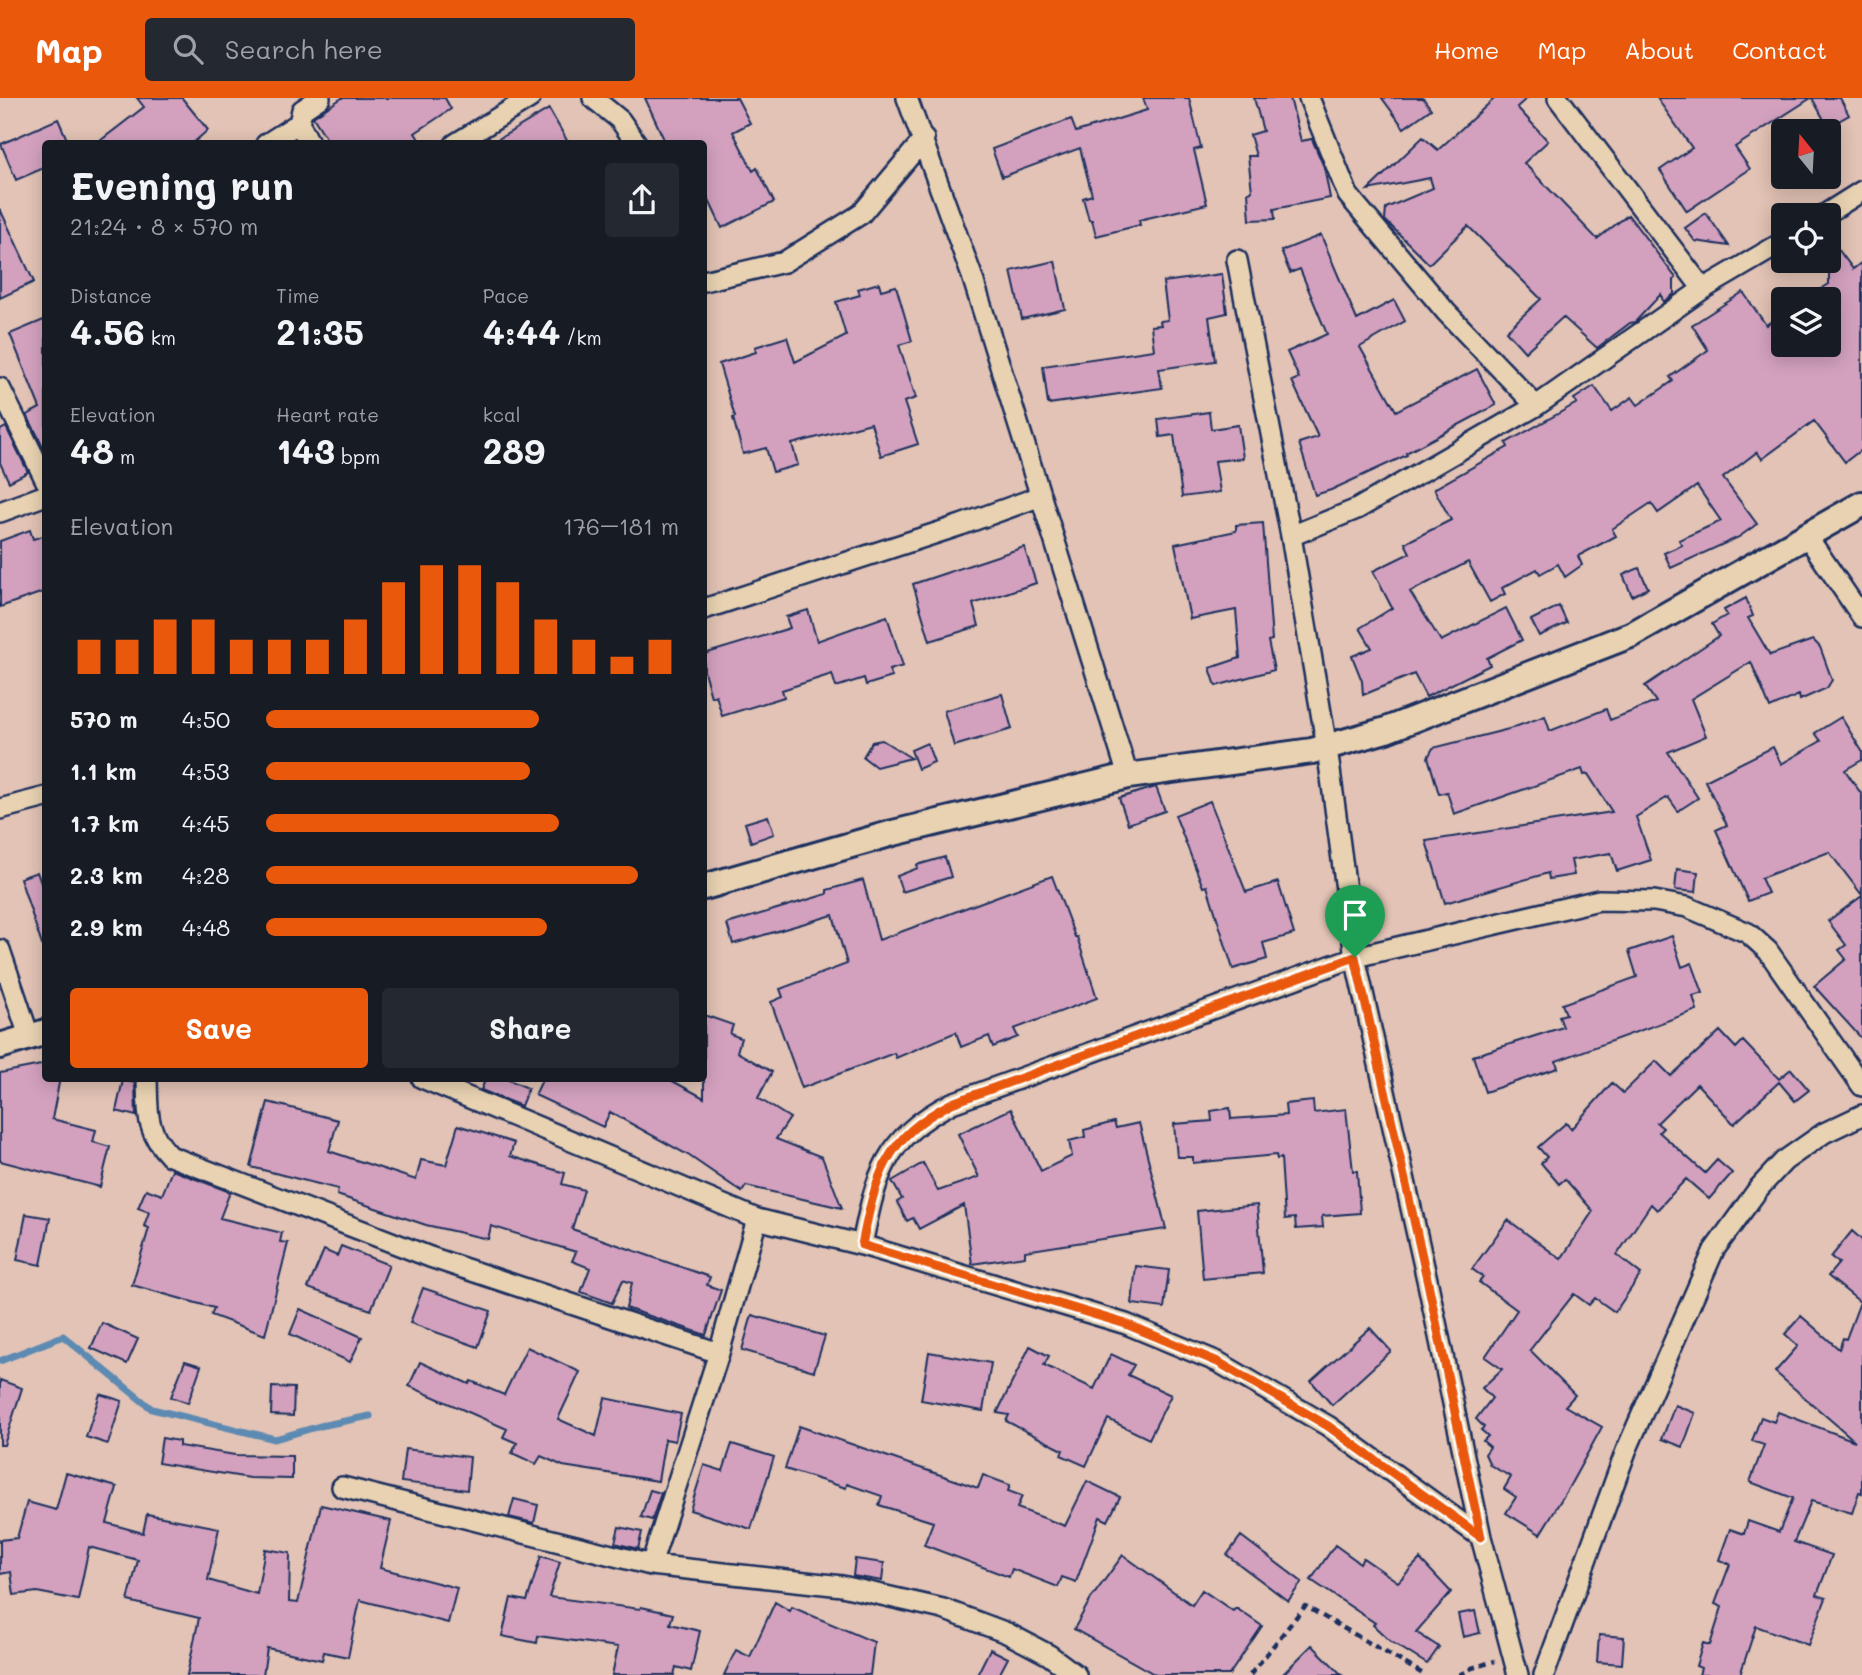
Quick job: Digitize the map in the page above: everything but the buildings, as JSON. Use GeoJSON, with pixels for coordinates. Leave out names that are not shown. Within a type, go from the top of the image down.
{"type":"FeatureCollection","features":[{"type":"Feature","properties":{"kind":"street"},"geometry":{"type":"LineString","coordinates":[[308,140],[299,123],[302,110],[320,98]]}},
{"type":"Feature","properties":{"kind":"street"},"geometry":{"type":"LineString","coordinates":[[462,140],[530,98]]}},
{"type":"Feature","properties":{"kind":"street"},"geometry":{"type":"LineString","coordinates":[[593,98],[620,120],[634,140]]}},
{"type":"Feature","properties":{"kind":"street"},"geometry":{"type":"LineString","coordinates":[[907,98],[972,276],[1128,776]]}},
{"type":"Feature","properties":{"kind":"street"},"geometry":{"type":"LineString","coordinates":[[1309,98],[1348,195],[1446,312],[1536,406]]}},
{"type":"Feature","properties":{"kind":"street"},"geometry":{"type":"LineString","coordinates":[[1558,98],[1703,289]]}},
{"type":"Feature","properties":{"kind":"street"},"geometry":{"type":"LineString","coordinates":[[272,140],[299,123]]}},
{"type":"Feature","properties":{"kind":"street"},"geometry":{"type":"LineString","coordinates":[[707,278],[784,262],[861,214],[923,139]]}},
{"type":"Feature","properties":{"kind":"street"},"geometry":{"type":"LineString","coordinates":[[1841,204],[1862,191]]}},
{"type":"Feature","properties":{"kind":"street"},"geometry":{"type":"LineString","coordinates":[[1291,537],[1357,509],[1536,406],[1703,289],[1771,249]]}},
{"type":"Feature","properties":{"kind":"street"},"geometry":{"type":"LineString","coordinates":[[1237,260],[1291,537],[1327,748],[1355,957],[1428,1283],[1481,1537],[1516,1666]]}},
{"type":"Feature","properties":{"kind":"street"},"geometry":{"type":"LineString","coordinates":[[0,388],[42,473]]}},
{"type":"Feature","properties":{"kind":"street"},"geometry":{"type":"LineString","coordinates":[[0,512],[42,496]]}},
{"type":"Feature","properties":{"kind":"street"},"geometry":{"type":"LineString","coordinates":[[707,608],[1041,496]]}},
{"type":"Feature","properties":{"kind":"street"},"geometry":{"type":"LineString","coordinates":[[707,886],[893,833],[1128,776],[1327,748],[1386,730],[1633,634],[1862,504]]}},
{"type":"Feature","properties":{"kind":"street"},"geometry":{"type":"LineString","coordinates":[[1807,536],[1862,617]]}},
{"type":"Feature","properties":{"kind":"street"},"geometry":{"type":"LineString","coordinates":[[0,809],[42,798]]}},
{"type":"Feature","properties":{"kind":"street"},"geometry":{"type":"LineString","coordinates":[[862,1245],[878,1176],[908,1132],[952,1103],[1355,957],[1599,900],[1654,901],[1688,907],[1748,933],[1768,951],[1862,1086]]}},
{"type":"Feature","properties":{"kind":"street"},"geometry":{"type":"LineString","coordinates":[[0,950],[37,1034],[0,1046]]}},
{"type":"Feature","properties":{"kind":"street"},"geometry":{"type":"LineString","coordinates":[[147,1082],[149,1126],[158,1144],[170,1156],[430,1257],[719,1353]]}},
{"type":"Feature","properties":{"kind":"street"},"geometry":{"type":"LineString","coordinates":[[432,1082],[757,1219],[862,1245],[1126,1324],[1218,1362],[1328,1426],[1481,1537]]}},
{"type":"Feature","properties":{"kind":"street"},"geometry":{"type":"LineString","coordinates":[[1544,1675],[1626,1451],[1714,1250],[1759,1188],[1784,1161],[1824,1133],[1862,1115]]}},
{"type":"Feature","properties":{"kind":"street"},"geometry":{"type":"LineString","coordinates":[[651,1565],[719,1353],[757,1219]]}},
{"type":"Feature","properties":{"kind":"street"},"geometry":{"type":"LineString","coordinates":[[342,1486],[651,1565],[842,1586],[943,1609],[1007,1633],[1049,1655],[1076,1675]]}},
{"type":"Feature","properties":{"kind":"path"},"geometry":{"type":"LineString","coordinates":[[1250,1675],[1305,1606],[1425,1675]]}},
{"type":"Feature","properties":{"kind":"path"},"geometry":{"type":"LineString","coordinates":[[1459,1675],[1472,1668],[1516,1666]]}},
{"type":"Feature","properties":{"kind":"waterway"},"geometry":{"type":"LineString","coordinates":[[0,1361],[63,1336],[152,1409],[275,1439],[370,1416]]}},
{"type":"Feature","properties":{"kind":"route"},"geometry":{"type":"LineString","coordinates":[[1355,957],[1428,1283],[1481,1537],[1328,1426],[1218,1362],[1126,1324],[862,1245],[878,1176],[908,1132],[930,1115],[952,1103],[1355,957]]}}]}
